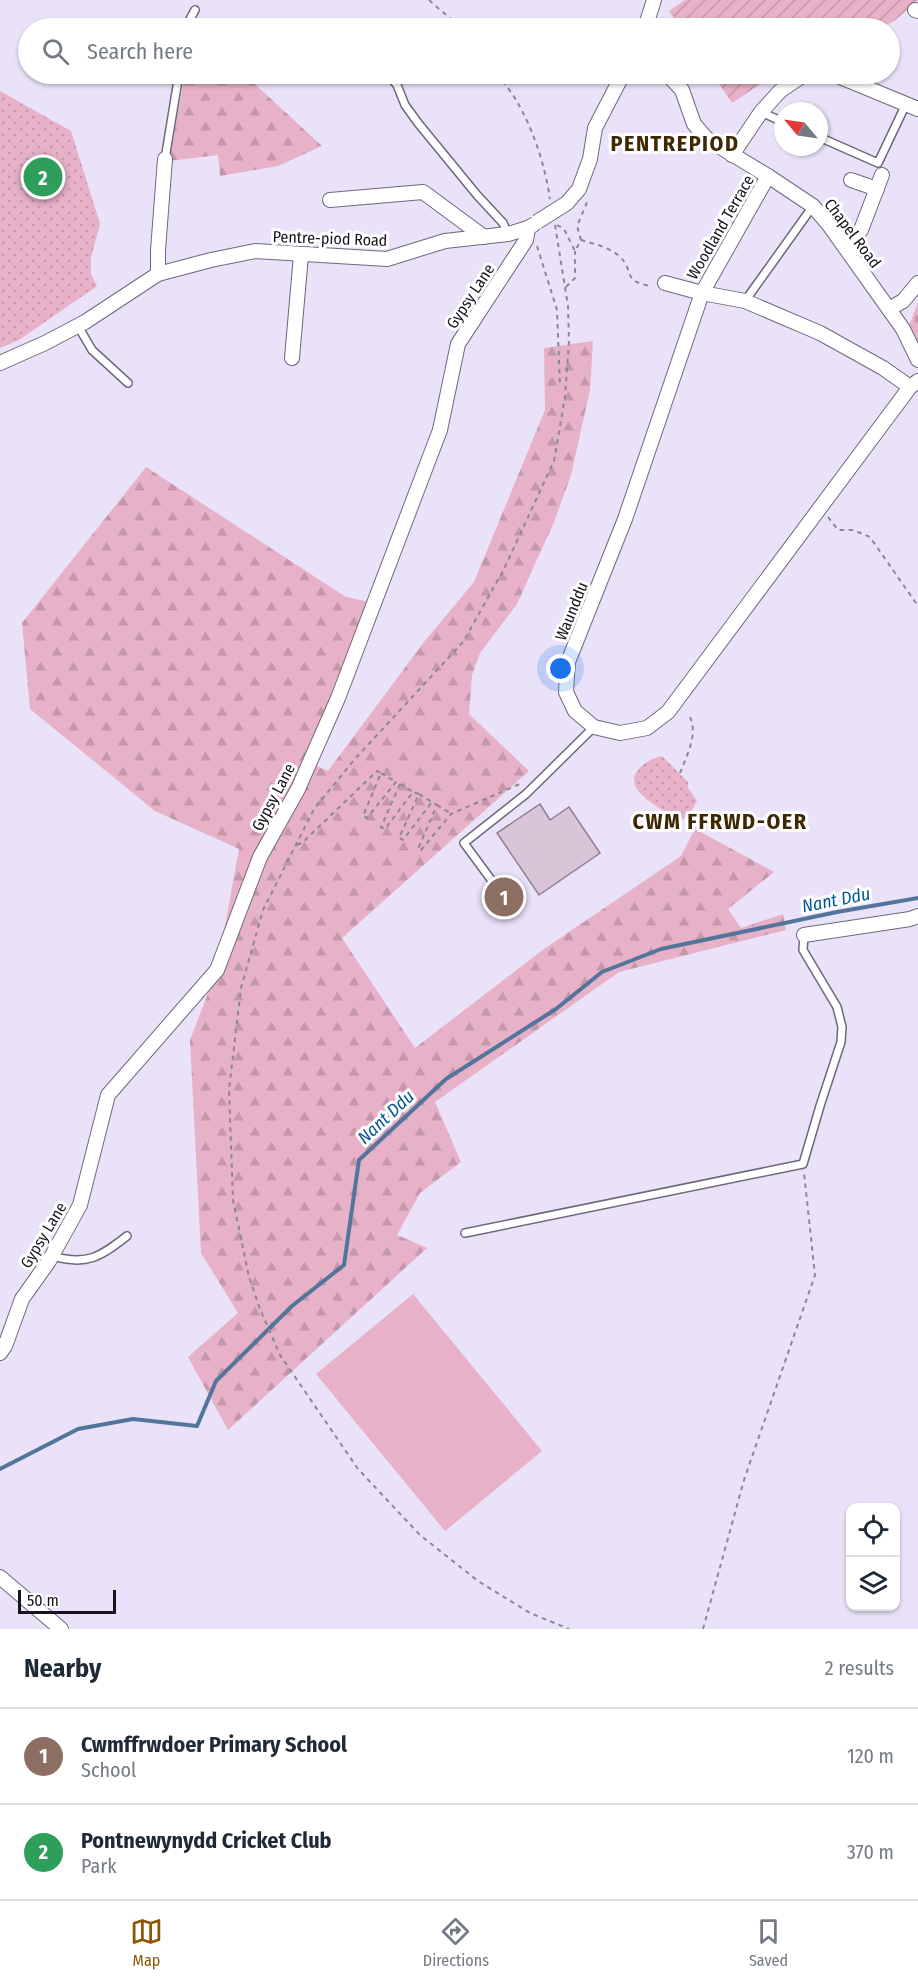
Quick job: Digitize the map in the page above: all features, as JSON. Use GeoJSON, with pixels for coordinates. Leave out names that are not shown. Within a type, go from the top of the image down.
{"type":"FeatureCollection","features":[{"type":"Feature","properties":{"kind":"street"},"geometry":{"type":"LineString","coordinates":[[648,18],[654,0]]}},
{"type":"Feature","properties":{"kind":"street","name":"Pentre-piod Road"},"geometry":{"type":"LineString","coordinates":[[0,363],[78,326],[158,274],[211,260],[255,251],[387,259],[445,241],[531,229],[567,203],[579,189],[590,159],[595,128],[618,84]]}},
{"type":"Feature","properties":{"kind":"street","name":"Chapel Road"},"geometry":{"type":"LineString","coordinates":[[676,84],[682,90],[694,124],[708,139],[813,207],[843,243],[903,329],[918,360]]}},
{"type":"Feature","properties":{"kind":"street"},"geometry":{"type":"LineString","coordinates":[[732,155],[761,112],[791,84]]}},
{"type":"Feature","properties":{"kind":"street"},"geometry":{"type":"LineString","coordinates":[[858,84],[912,106]]}},
{"type":"Feature","properties":{"kind":"street"},"geometry":{"type":"LineString","coordinates":[[158,274],[165,159]]}},
{"type":"Feature","properties":{"kind":"street"},"geometry":{"type":"LineString","coordinates":[[843,243],[861,230],[882,175]]}},
{"type":"Feature","properties":{"kind":"street","name":"Woodland Terrace"},"geometry":{"type":"LineString","coordinates":[[665,283],[702,293],[768,176]]}},
{"type":"Feature","properties":{"kind":"street"},"geometry":{"type":"LineString","coordinates":[[851,180],[877,189]]}},
{"type":"Feature","properties":{"kind":"street"},"geometry":{"type":"LineString","coordinates":[[330,200],[423,192],[484,237]]}},
{"type":"Feature","properties":{"kind":"street","name":"Gypsy Lane"},"geometry":{"type":"LineString","coordinates":[[0,1353],[5,1346],[22,1299],[52,1257],[80,1205],[108,1095],[217,970],[260,857],[298,789],[338,698],[440,430],[458,344],[531,229]]}},
{"type":"Feature","properties":{"kind":"street"},"geometry":{"type":"LineString","coordinates":[[292,358],[301,255]]}},
{"type":"Feature","properties":{"kind":"street"},"geometry":{"type":"LineString","coordinates":[[889,309],[903,301],[918,283]]}},
{"type":"Feature","properties":{"kind":"street"},"geometry":{"type":"LineString","coordinates":[[594,727],[620,733],[646,728],[668,712],[914,384],[820,333],[745,301],[702,293]]}},
{"type":"Feature","properties":{"kind":"street","name":"Waunddu"},"geometry":{"type":"LineString","coordinates":[[594,727],[575,711],[566,692],[568,662],[626,519],[702,293]]}},
{"type":"Feature","properties":{"kind":"street"},"geometry":{"type":"LineString","coordinates":[[804,935],[918,916]]}},
{"type":"Feature","properties":{"kind":"street"},"geometry":{"type":"LineString","coordinates":[[0,1577],[60,1629]]}},
{"type":"Feature","properties":{"kind":"lane"},"geometry":{"type":"LineString","coordinates":[[191,18],[195,10]]}},
{"type":"Feature","properties":{"kind":"lane"},"geometry":{"type":"LineString","coordinates":[[165,159],[177,84]]}},
{"type":"Feature","properties":{"kind":"lane"},"geometry":{"type":"LineString","coordinates":[[397,84],[405,105],[418,123],[503,223],[508,234]]}},
{"type":"Feature","properties":{"kind":"lane"},"geometry":{"type":"LineString","coordinates":[[828,141],[878,163],[912,106]]}},
{"type":"Feature","properties":{"kind":"lane"},"geometry":{"type":"LineString","coordinates":[[761,112],[774,118]]}},
{"type":"Feature","properties":{"kind":"lane"},"geometry":{"type":"LineString","coordinates":[[745,301],[813,207]]}},
{"type":"Feature","properties":{"kind":"lane"},"geometry":{"type":"LineString","coordinates":[[78,326],[92,350],[128,383]]}},
{"type":"Feature","properties":{"kind":"lane"},"geometry":{"type":"LineString","coordinates":[[495,885],[464,843],[526,794],[594,727]]}},
{"type":"Feature","properties":{"kind":"lane"},"geometry":{"type":"LineString","coordinates":[[465,1233],[803,1164],[841,1042],[842,1027],[837,1006],[803,950],[804,935]]}},
{"type":"Feature","properties":{"kind":"lane"},"geometry":{"type":"LineString","coordinates":[[52,1257],[70,1262],[91,1258],[102,1254],[127,1236]]}},
{"type":"Feature","properties":{"kind":"path"},"geometry":{"type":"LineString","coordinates":[[429,0],[450,18]]}},
{"type":"Feature","properties":{"kind":"path"},"geometry":{"type":"LineString","coordinates":[[504,84],[517,101],[537,146],[551,201]]}},
{"type":"Feature","properties":{"kind":"path"},"geometry":{"type":"LineString","coordinates":[[575,251],[581,240],[577,226],[590,194]]}},
{"type":"Feature","properties":{"kind":"path"},"geometry":{"type":"LineString","coordinates":[[566,288],[575,278],[575,251],[564,229],[554,223],[566,288],[569,341],[565,397],[554,461],[504,569],[464,642],[354,760],[314,809],[263,910],[240,988],[229,1090],[233,1200],[245,1258],[260,1309],[280,1355],[358,1469],[420,1535],[478,1581],[530,1613],[569,1629]]}},
{"type":"Feature","properties":{"kind":"path"},"geometry":{"type":"LineString","coordinates":[[531,229],[557,310],[560,386]]}},
{"type":"Feature","properties":{"kind":"path"},"geometry":{"type":"LineString","coordinates":[[581,240],[611,250],[622,258],[629,276],[638,284],[657,287],[665,283]]}},
{"type":"Feature","properties":{"kind":"path"},"geometry":{"type":"LineString","coordinates":[[826,515],[838,530],[853,530],[870,537],[918,606]]}},
{"type":"Feature","properties":{"kind":"path"},"geometry":{"type":"LineString","coordinates":[[680,773],[694,731],[689,716]]}},
{"type":"Feature","properties":{"kind":"path"},"geometry":{"type":"LineString","coordinates":[[296,846],[303,842],[377,771],[451,814]]}},
{"type":"Feature","properties":{"kind":"path"},"geometry":{"type":"LineString","coordinates":[[381,773],[363,816],[367,818],[396,782]]}},
{"type":"Feature","properties":{"kind":"path"},"geometry":{"type":"LineString","coordinates":[[437,805],[418,849],[421,850],[451,814],[521,783],[530,776]]}},
{"type":"Feature","properties":{"kind":"path"},"geometry":{"type":"LineString","coordinates":[[400,784],[381,827],[385,829],[413,792]]}},
{"type":"Feature","properties":{"kind":"path"},"geometry":{"type":"LineString","coordinates":[[419,794],[399,838],[403,840],[432,802]]}},
{"type":"Feature","properties":{"kind":"path"},"geometry":{"type":"LineString","coordinates":[[703,1629],[744,1480],[815,1275],[803,1164]]}},
{"type":"Feature","properties":{"kind":"green space"},"geometry":{"type":"Polygon","coordinates":[[[685,0],[918,0],[898,18],[674,18],[669,11],[685,0]]]}},
{"type":"Feature","properties":{"kind":"green space"},"geometry":{"type":"Polygon","coordinates":[[[183,84],[255,84],[322,146],[278,166],[220,176],[218,155],[169,161],[183,84]]]}},
{"type":"Feature","properties":{"kind":"green space"},"geometry":{"type":"Polygon","coordinates":[[[719,84],[760,84],[732,103],[719,84]]]}},
{"type":"Feature","properties":{"kind":"green space"},"geometry":{"type":"Polygon","coordinates":[[[0,91],[71,131],[100,224],[91,258],[91,274],[97,286],[19,340],[0,348],[0,91]]]}},
{"type":"Feature","properties":{"kind":"green space"},"geometry":{"type":"Polygon","coordinates":[[[918,302],[918,350],[908,329],[918,302]]]}},
{"type":"Feature","properties":{"kind":"green space"},"geometry":{"type":"Polygon","coordinates":[[[593,341],[590,390],[571,475],[554,522],[517,604],[480,653],[472,675],[469,714],[529,771],[342,938],[415,1048],[544,949],[681,856],[695,829],[774,872],[728,909],[741,928],[783,914],[786,930],[619,972],[435,1102],[461,1162],[420,1193],[397,1235],[427,1248],[228,1430],[188,1357],[238,1313],[201,1253],[190,1040],[217,970],[239,849],[155,811],[30,709],[22,623],[146,467],[346,597],[374,603],[310,763],[328,771],[424,642],[474,582],[545,410],[544,348],[593,341]]]}},
{"type":"Feature","properties":{"kind":"green space"},"geometry":{"type":"Polygon","coordinates":[[[662,756],[688,782],[688,788],[697,801],[682,820],[648,800],[635,786],[634,778],[638,770],[648,761],[662,756]]]}},
{"type":"Feature","properties":{"kind":"green space"},"geometry":{"type":"Polygon","coordinates":[[[413,1294],[542,1451],[445,1531],[316,1374],[413,1294]]]}},
{"type":"Feature","properties":{"kind":"building"},"geometry":{"type":"Polygon","coordinates":[[[540,804],[550,820],[569,807],[600,853],[539,895],[497,833],[540,804]]]}},
{"type":"Feature","properties":{"kind":"waterway","name":"Nant Ddu"},"geometry":{"type":"LineString","coordinates":[[0,1469],[78,1429],[133,1419],[197,1426],[216,1381],[292,1306],[344,1265],[359,1160],[446,1079],[556,1009],[602,972],[661,949],[837,912],[918,898]]}},
{"type":"Feature","properties":{"kind":"place","name":"Pontnewynydd Cricket Club"},"geometry":{"type":"Point","coordinates":[43,177]}},
{"type":"Feature","properties":{"kind":"place","name":"Cwmffrwdoer Primary School"},"geometry":{"type":"Point","coordinates":[504,897]}},
{"type":"Feature","properties":{"kind":"district","name":"PENTREPIOD"},"geometry":{"type":"Point","coordinates":[675,143]}},
{"type":"Feature","properties":{"kind":"district","name":"CWM FFRWD-OER"},"geometry":{"type":"Point","coordinates":[720,821]}}]}
